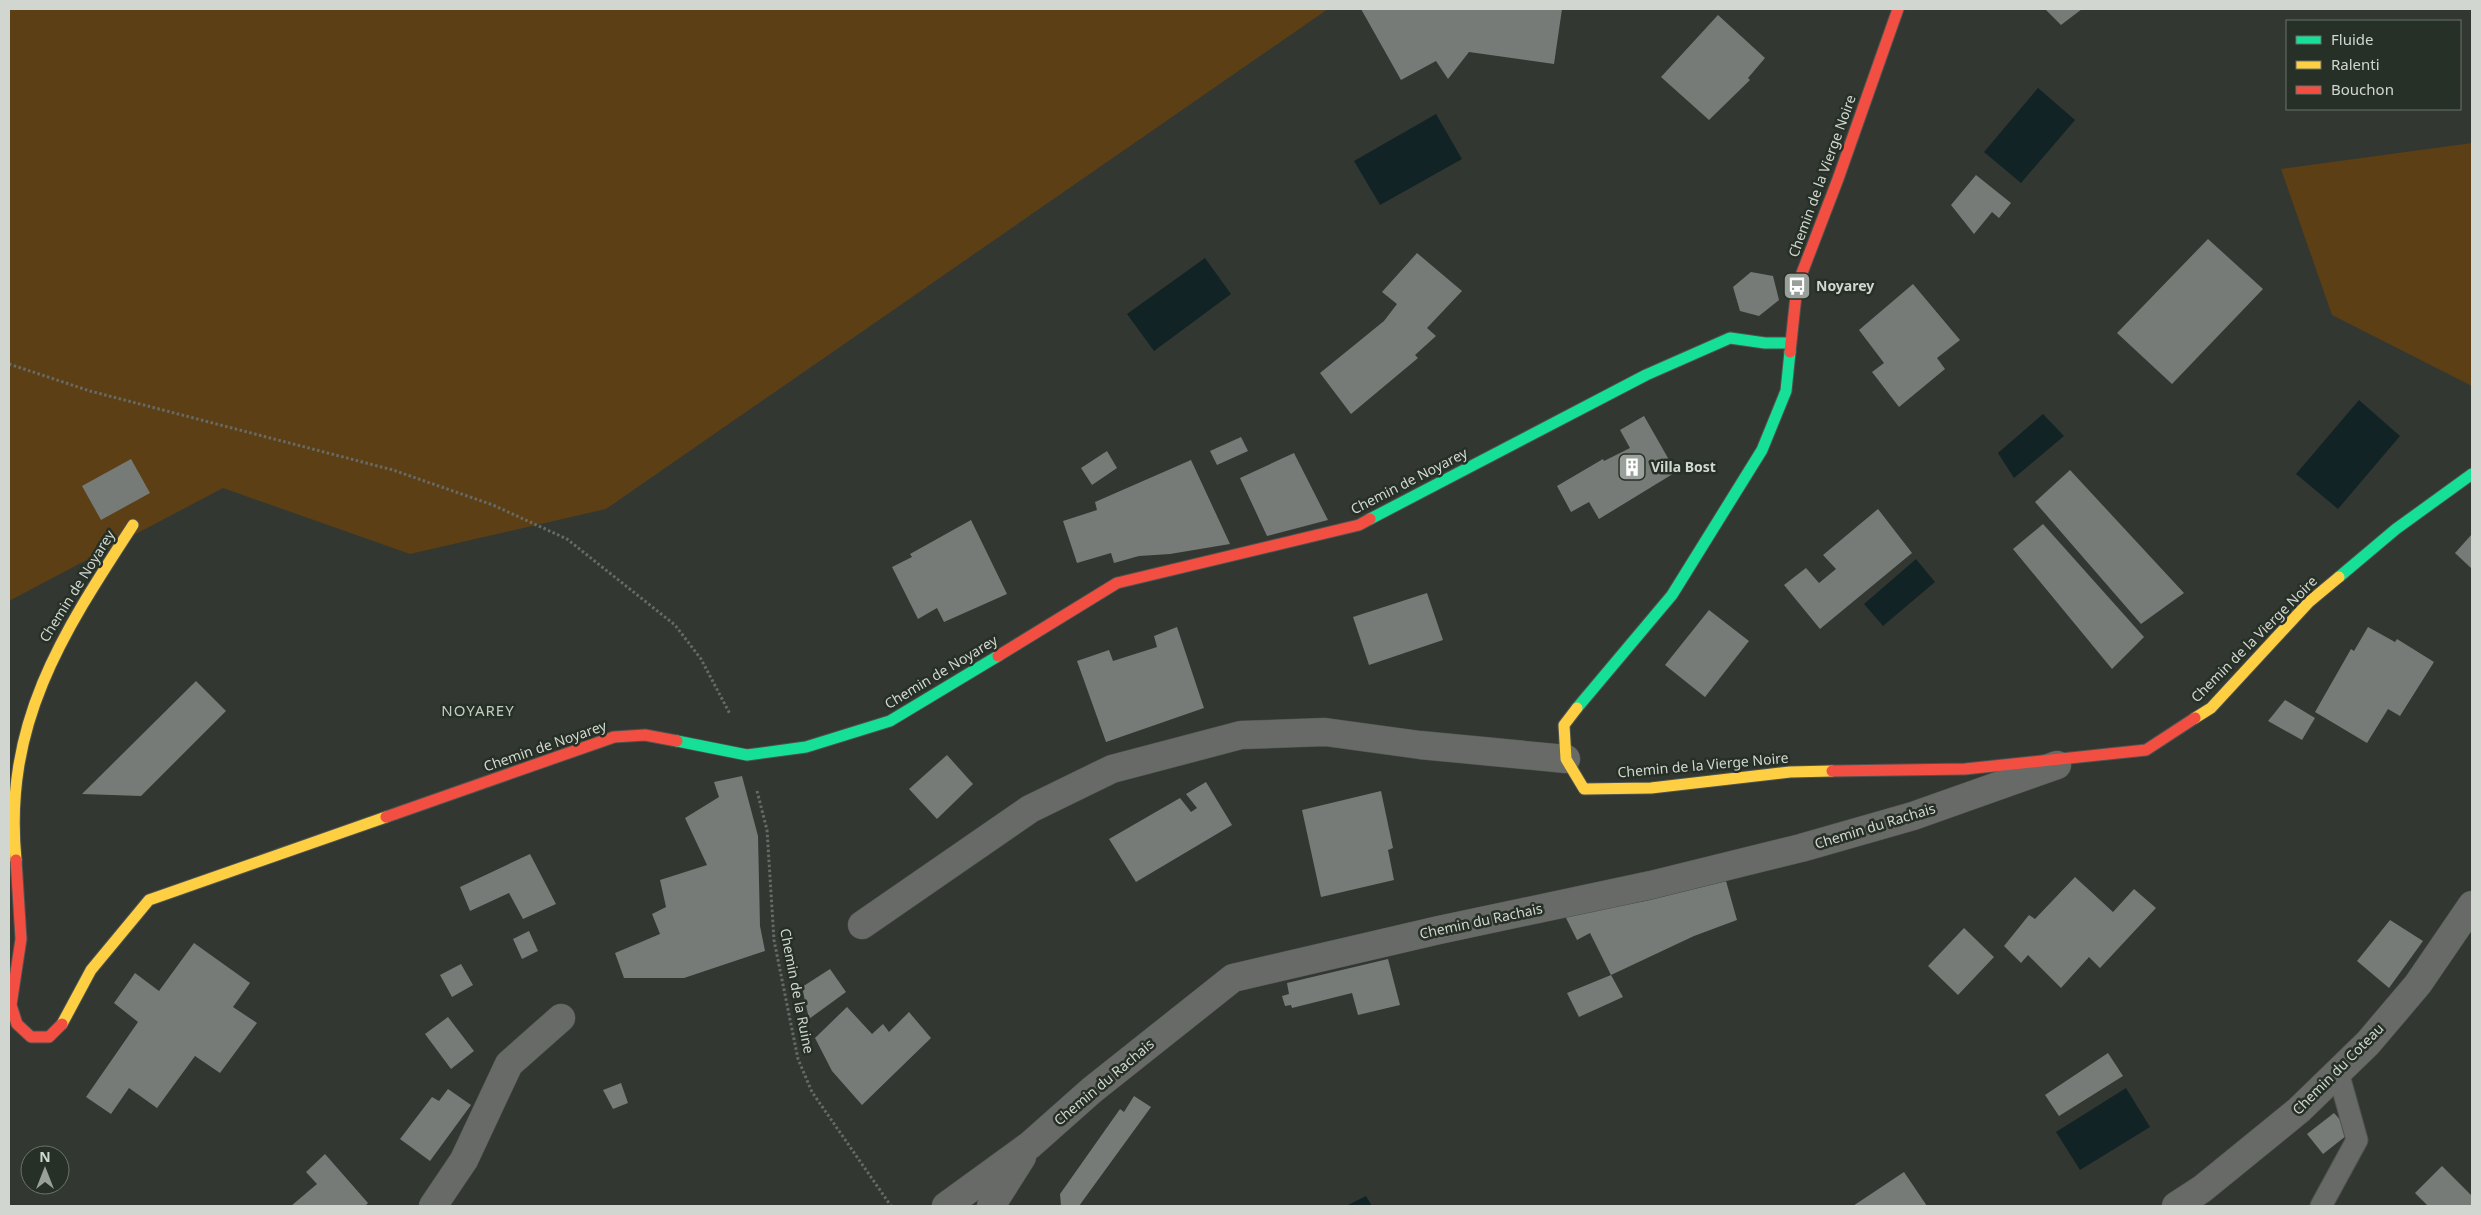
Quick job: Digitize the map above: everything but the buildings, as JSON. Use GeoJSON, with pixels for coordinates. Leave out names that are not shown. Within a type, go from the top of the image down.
{"type":"FeatureCollection","features":[{"type":"Feature","properties":{"kind":"street","name":"Chemin de la Vierge Noire"},"geometry":{"type":"LineString","coordinates":[[1898,9],[1838,179],[1797,286],[1786,391],[1762,450],[1672,595],[1595,684],[1564,725],[1566,759],[1584,789],[1651,788],[1790,772],[1965,770],[2146,750],[2211,708],[2309,602],[2396,529],[2472,474]]}},
{"type":"Feature","properties":{"kind":"street","name":"Chemin de Noyarey"},"geometry":{"type":"LineString","coordinates":[[133,525],[82,602],[55,649],[24,731],[14,802],[21,940],[13,976],[12,1007],[16,1024],[31,1036],[49,1036],[64,1023],[91,970],[149,900],[614,737],[645,735],[747,754],[806,747],[890,721],[1117,583],[1359,525],[1646,375],[1730,338],[1765,343],[1790,343]]}},
{"type":"Feature","properties":{"kind":"street"},"geometry":{"type":"LineString","coordinates":[[862,925],[1030,808],[1112,770],[1241,735],[1325,732],[1420,745],[1566,759]]}},
{"type":"Feature","properties":{"kind":"street","name":"Chemin du Rachais"},"geometry":{"type":"LineString","coordinates":[[946,1206],[1030,1145],[1092,1090],[1233,978],[1439,930],[1651,884],[1801,848],[1913,816],[2080,757]]}},
{"type":"Feature","properties":{"kind":"street","name":"Chemin du Coteau"},"geometry":{"type":"LineString","coordinates":[[2176,1206],[2202,1189],[2299,1110],[2368,1043],[2418,984],[2472,906]]}},
{"type":"Feature","properties":{"kind":"street"},"geometry":{"type":"LineString","coordinates":[[432,1206],[464,1160],[509,1064],[561,1018]]}},
{"type":"Feature","properties":{"kind":"street"},"geometry":{"type":"LineString","coordinates":[[991,1206],[1030,1145]]}},
{"type":"Feature","properties":{"kind":"lane"},"geometry":{"type":"LineString","coordinates":[[2320,1206],[2357,1140],[2338,1072]]}},
{"type":"Feature","properties":{"kind":"path","name":"Chemin de la Ruine"},"geometry":{"type":"LineString","coordinates":[[9,364],[90,391],[393,470],[493,505],[567,539],[674,624],[701,659],[725,701],[747,754],[767,830],[774,940],[798,1059],[812,1092],[891,1206]]}},
{"type":"Feature","properties":{"kind":"shaded area"},"geometry":{"type":"Polygon","coordinates":[[[9,9],[1328,9],[606,509],[410,554],[223,488],[9,601],[9,9]]]}},
{"type":"Feature","properties":{"kind":"shaded area"},"geometry":{"type":"Polygon","coordinates":[[[2038,88],[2075,120],[2021,183],[1984,152],[2038,88]]]}},
{"type":"Feature","properties":{"kind":"shaded area"},"geometry":{"type":"Polygon","coordinates":[[[1436,114],[1462,159],[1380,205],[1354,161],[1436,114]]]}},
{"type":"Feature","properties":{"kind":"shaded area"},"geometry":{"type":"Polygon","coordinates":[[[2472,143],[2472,386],[2332,315],[2281,169],[2472,143]]]}},
{"type":"Feature","properties":{"kind":"shaded area"},"geometry":{"type":"Polygon","coordinates":[[[1205,258],[1231,294],[1154,351],[1127,314],[1205,258]]]}},
{"type":"Feature","properties":{"kind":"shaded area"},"geometry":{"type":"Polygon","coordinates":[[[2359,400],[2400,436],[2338,509],[2296,474],[2359,400]]]}},
{"type":"Feature","properties":{"kind":"shaded area"},"geometry":{"type":"Polygon","coordinates":[[[2043,414],[2064,436],[2014,478],[1998,453],[2043,414]]]}},
{"type":"Feature","properties":{"kind":"shaded area"},"geometry":{"type":"Polygon","coordinates":[[[1916,559],[1935,582],[1883,626],[1864,604],[1916,559]]]}},
{"type":"Feature","properties":{"kind":"shaded area"},"geometry":{"type":"Polygon","coordinates":[[[2126,1088],[2150,1127],[2080,1170],[2056,1132],[2126,1088]]]}},
{"type":"Feature","properties":{"kind":"shaded area"},"geometry":{"type":"Polygon","coordinates":[[[1366,1196],[1372,1206],[1346,1206],[1366,1196]]]}},
{"type":"Feature","properties":{"kind":"traffic: fast"},"geometry":{"type":"LineString","coordinates":[[1370,519],[1646,375],[1730,338],[1765,343],[1790,343]]}},
{"type":"Feature","properties":{"kind":"traffic: fast"},"geometry":{"type":"LineString","coordinates":[[1577,708],[1672,595],[1762,450],[1786,391],[1790,352]]}},
{"type":"Feature","properties":{"kind":"traffic: fast"},"geometry":{"type":"LineString","coordinates":[[2339,577],[2396,529],[2472,474]]}},
{"type":"Feature","properties":{"kind":"traffic: fast"},"geometry":{"type":"LineString","coordinates":[[677,741],[747,755],[806,747],[890,721],[998,656]]}},
{"type":"Feature","properties":{"kind":"traffic: slow"},"geometry":{"type":"LineString","coordinates":[[16,860],[14,811],[19,766],[29,723],[43,682],[61,643],[83,604],[133,525]]}},
{"type":"Feature","properties":{"kind":"traffic: slow"},"geometry":{"type":"LineString","coordinates":[[2195,718],[2211,708],[2309,602],[2339,577]]}},
{"type":"Feature","properties":{"kind":"traffic: slow"},"geometry":{"type":"LineString","coordinates":[[1577,708],[1564,725],[1566,759],[1584,789],[1651,788],[1790,772],[1832,771]]}},
{"type":"Feature","properties":{"kind":"traffic: slow"},"geometry":{"type":"LineString","coordinates":[[62,1024],[91,970],[149,900],[386,817]]}},
{"type":"Feature","properties":{"kind":"traffic: jam"},"geometry":{"type":"LineString","coordinates":[[1790,352],[1797,286],[1838,179],[1898,9]]}},
{"type":"Feature","properties":{"kind":"traffic: jam"},"geometry":{"type":"LineString","coordinates":[[998,656],[1117,583],[1359,525],[1370,519]]}},
{"type":"Feature","properties":{"kind":"traffic: jam"},"geometry":{"type":"LineString","coordinates":[[1832,771],[1965,769],[2146,750],[2195,718]]}},
{"type":"Feature","properties":{"kind":"traffic: jam"},"geometry":{"type":"LineString","coordinates":[[386,817],[614,737],[645,735],[677,741]]}},
{"type":"Feature","properties":{"kind":"traffic: jam"},"geometry":{"type":"LineString","coordinates":[[16,860],[21,939],[11,1005],[17,1024],[31,1037],[49,1037],[62,1024]]}},
{"type":"Feature","properties":{"kind":"place","name":"Noyarey"},"geometry":{"type":"Point","coordinates":[1797,286]}},
{"type":"Feature","properties":{"kind":"place","name":"Villa Bost"},"geometry":{"type":"Point","coordinates":[1632,467]}},
{"type":"Feature","properties":{"kind":"district","name":"NOYAREY"},"geometry":{"type":"Point","coordinates":[478,711]}}]}
